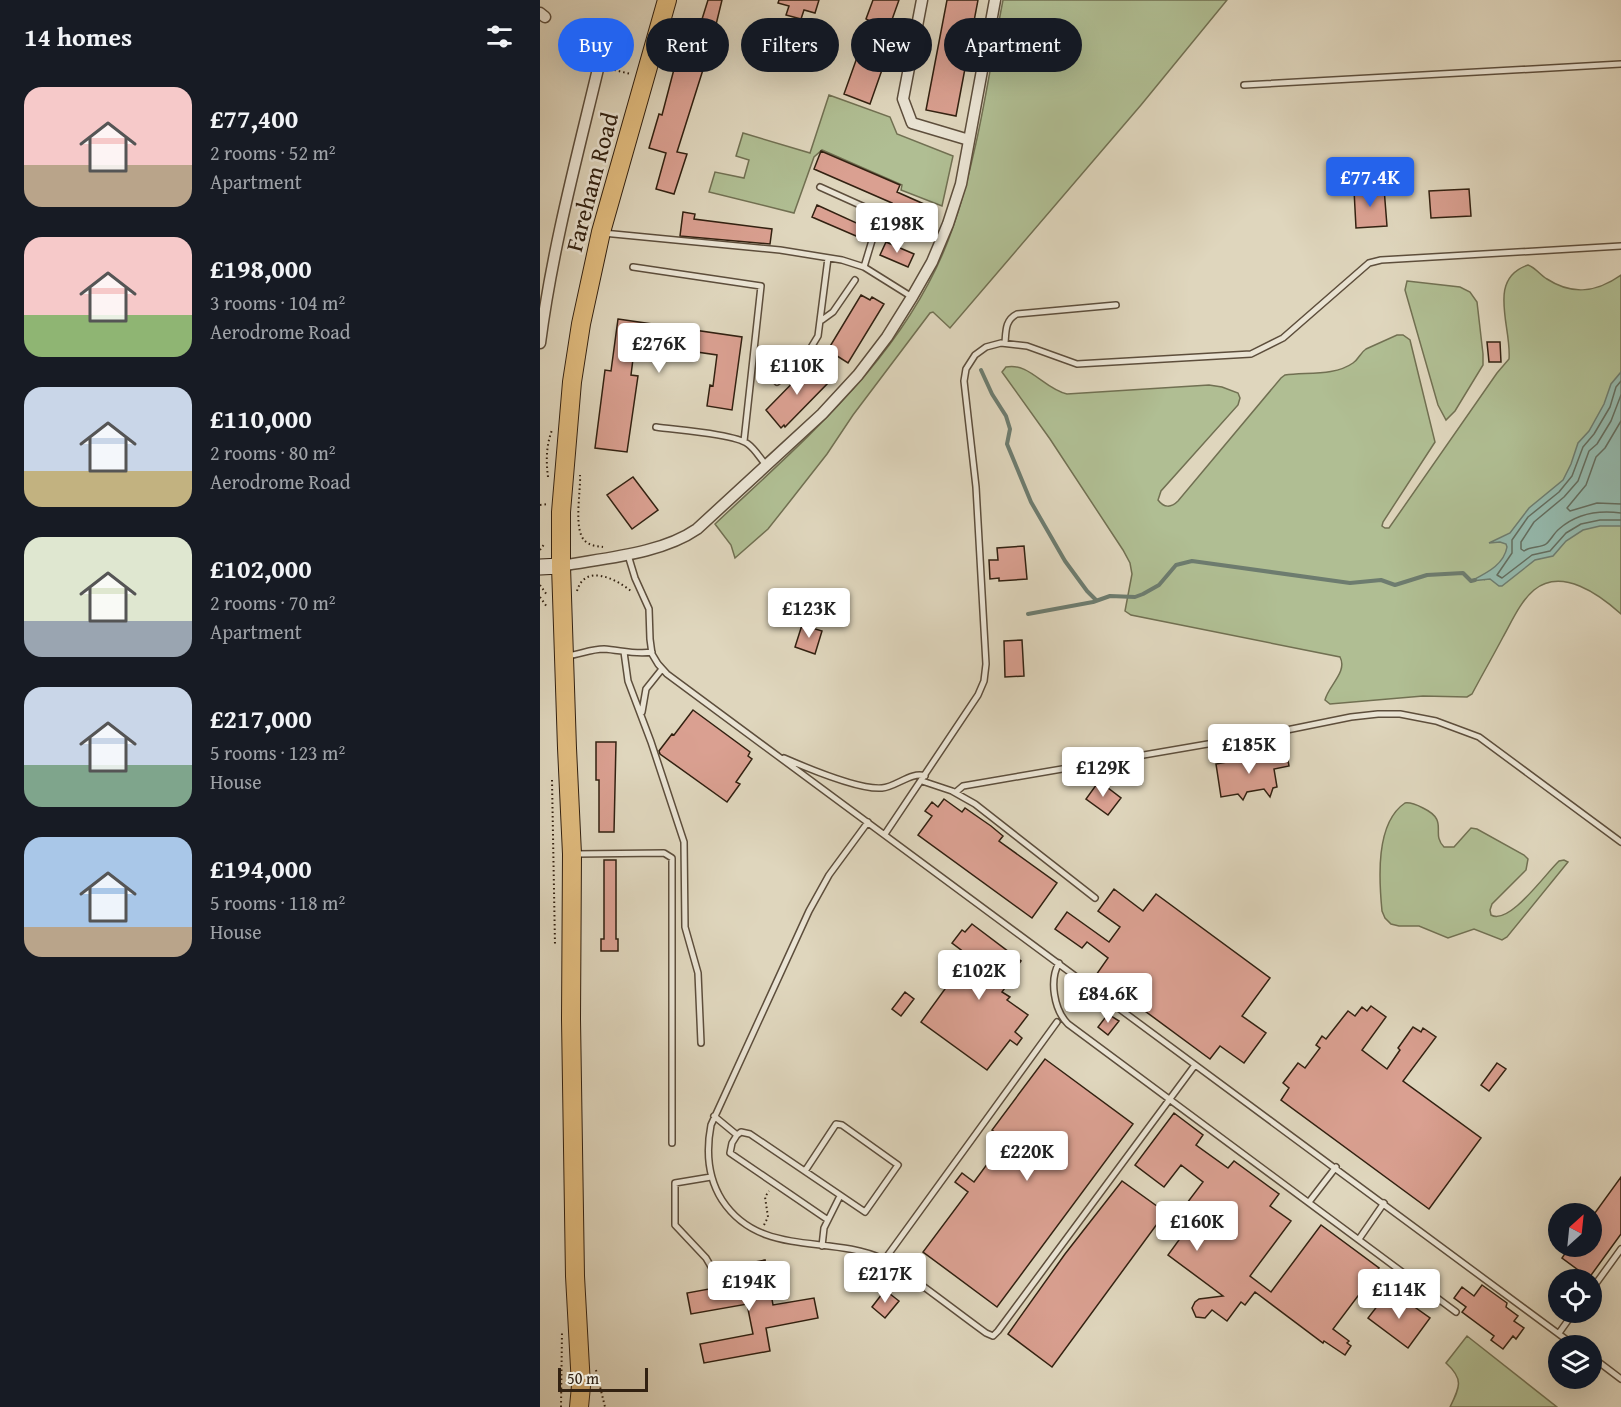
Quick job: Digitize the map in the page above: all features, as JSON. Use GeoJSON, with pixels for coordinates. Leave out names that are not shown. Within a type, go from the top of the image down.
{"type":"FeatureCollection","features":[{"type":"Feature","properties":{"kind":"main road","name":"Fareham Road"},"geometry":{"type":"LineString","coordinates":[[579,1407],[581,1386],[574,1241],[571,1019],[572,854],[561,512],[572,382],[581,324],[601,232],[645,78],[663,3]]}},
{"type":"Feature","properties":{"kind":"main road","name":"Fareham Road"},"geometry":{"type":"LineString","coordinates":[[581,1386],[588,1407]]}},
{"type":"Feature","properties":{"kind":"street"},"geometry":{"type":"LineString","coordinates":[[922,0],[903,99],[912,123],[969,140]]}},
{"type":"Feature","properties":{"kind":"street"},"geometry":{"type":"LineString","coordinates":[[540,567],[561,566],[627,553],[673,542],[693,532],[822,414],[858,375],[887,338],[912,297],[932,262],[948,224],[961,184],[995,0]]}},
{"type":"Feature","properties":{"kind":"street"},"geometry":{"type":"LineString","coordinates":[[540,343],[566,201],[597,72]]}},
{"type":"Feature","properties":{"kind":"lane"},"geometry":{"type":"LineString","coordinates":[[1244,85],[1621,64]]}},
{"type":"Feature","properties":{"kind":"lane"},"geometry":{"type":"LineString","coordinates":[[820,187],[880,214],[864,267]]}},
{"type":"Feature","properties":{"kind":"lane"},"geometry":{"type":"LineString","coordinates":[[878,222],[904,232]]}},
{"type":"Feature","properties":{"kind":"lane"},"geometry":{"type":"LineString","coordinates":[[601,232],[780,250],[828,258],[864,267],[912,297]]}},
{"type":"Feature","properties":{"kind":"lane"},"geometry":{"type":"LineString","coordinates":[[885,834],[924,779],[978,694],[985,676],[976,487],[964,381],[968,365],[978,352],[993,345],[1005,343],[1028,346],[1077,364],[1251,354],[1283,338],[1369,263],[1381,260],[1621,246]]}},
{"type":"Feature","properties":{"kind":"lane"},"geometry":{"type":"LineString","coordinates":[[777,382],[801,364],[815,344],[822,320],[828,258]]}},
{"type":"Feature","properties":{"kind":"lane"},"geometry":{"type":"LineString","coordinates":[[633,267],[761,286],[744,441]]}},
{"type":"Feature","properties":{"kind":"lane"},"geometry":{"type":"LineString","coordinates":[[822,320],[833,312],[855,280]]}},
{"type":"Feature","properties":{"kind":"lane"},"geometry":{"type":"LineString","coordinates":[[1005,343],[1008,322],[1017,314],[1116,305]]}},
{"type":"Feature","properties":{"kind":"lane"},"geometry":{"type":"LineString","coordinates":[[656,427],[744,441],[755,450],[767,466]]}},
{"type":"Feature","properties":{"kind":"lane"},"geometry":{"type":"LineString","coordinates":[[627,553],[634,578],[650,611],[652,652],[662,669],[1561,1335]]}},
{"type":"Feature","properties":{"kind":"lane"},"geometry":{"type":"LineString","coordinates":[[565,656],[602,649],[652,652]]}},
{"type":"Feature","properties":{"kind":"lane"},"geometry":{"type":"LineString","coordinates":[[624,652],[627,677],[684,842],[685,927],[698,973],[701,1043]]}},
{"type":"Feature","properties":{"kind":"lane"},"geometry":{"type":"LineString","coordinates":[[642,716],[646,689],[662,669]]}},
{"type":"Feature","properties":{"kind":"lane"},"geometry":{"type":"LineString","coordinates":[[956,792],[963,786],[1272,733],[1351,717],[1392,714],[1436,721],[1479,737],[1621,842]]}},
{"type":"Feature","properties":{"kind":"lane"},"geometry":{"type":"LineString","coordinates":[[775,754],[867,787],[885,787],[918,774],[924,779],[956,792],[1004,825],[1095,898]]}},
{"type":"Feature","properties":{"kind":"lane"},"geometry":{"type":"LineString","coordinates":[[868,822],[825,881],[809,911],[714,1116],[708,1145],[711,1177],[726,1207],[746,1226],[777,1239],[867,1253],[885,1259],[986,1333],[996,1334],[1195,1065]]}},
{"type":"Feature","properties":{"kind":"lane"},"geometry":{"type":"LineString","coordinates":[[572,854],[664,853],[672,858],[672,1143]]}},
{"type":"Feature","properties":{"kind":"lane"},"geometry":{"type":"LineString","coordinates":[[1059,963],[1056,970],[1057,1010],[1073,1028],[1456,1312]]}},
{"type":"Feature","properties":{"kind":"lane"},"geometry":{"type":"LineString","coordinates":[[885,1259],[1057,1022]]}},
{"type":"Feature","properties":{"kind":"lane"},"geometry":{"type":"LineString","coordinates":[[714,1116],[737,1135]]}},
{"type":"Feature","properties":{"kind":"lane"},"geometry":{"type":"LineString","coordinates":[[805,1171],[836,1124],[842,1125],[898,1165],[865,1212],[750,1134],[741,1132],[737,1135],[730,1153],[828,1220]]}},
{"type":"Feature","properties":{"kind":"lane"},"geometry":{"type":"LineString","coordinates":[[1309,1202],[1336,1167]]}},
{"type":"Feature","properties":{"kind":"lane"},"geometry":{"type":"LineString","coordinates":[[711,1177],[675,1183],[675,1225],[706,1258],[713,1270]]}},
{"type":"Feature","properties":{"kind":"lane"},"geometry":{"type":"LineString","coordinates":[[822,1246],[824,1228],[840,1196]]}},
{"type":"Feature","properties":{"kind":"lane"},"geometry":{"type":"LineString","coordinates":[[1359,1239],[1384,1203]]}},
{"type":"Feature","properties":{"kind":"lane"},"geometry":{"type":"LineString","coordinates":[[1602,1275],[1621,1249]]}},
{"type":"Feature","properties":{"kind":"lane"},"geometry":{"type":"LineString","coordinates":[[1559,1333],[1566,1323]]}},
{"type":"Feature","properties":{"kind":"lane"},"geometry":{"type":"LineString","coordinates":[[1602,1365],[1621,1379]]}},
{"type":"Feature","properties":{"kind":"path"},"geometry":{"type":"LineString","coordinates":[[624,72],[645,78]]}},
{"type":"Feature","properties":{"kind":"path"},"geometry":{"type":"LineString","coordinates":[[579,468],[579,530],[584,540],[590,544]]}},
{"type":"Feature","properties":{"kind":"path"},"geometry":{"type":"LineString","coordinates":[[540,505],[548,504]]}},
{"type":"Feature","properties":{"kind":"path"},"geometry":{"type":"LineString","coordinates":[[595,575],[616,579],[632,591],[642,594]]}},
{"type":"Feature","properties":{"kind":"path"},"geometry":{"type":"LineString","coordinates":[[540,597],[549,609]]}},
{"type":"Feature","properties":{"kind":"path"},"geometry":{"type":"LineString","coordinates":[[761,1233],[768,1217],[765,1197],[774,1183]]}},
{"type":"Feature","properties":{"kind":"green space"},"geometry":{"type":"Polygon","coordinates":[[[1003,0],[1227,0],[1141,105],[950,328],[933,312],[930,313],[853,415],[827,454],[768,529],[735,558],[731,545],[715,524],[819,426],[852,391],[910,316],[933,274],[952,230],[969,174],[990,72],[1082,72],[1082,18],[1000,18],[1003,0]]]}},
{"type":"Feature","properties":{"kind":"green space"},"geometry":{"type":"Polygon","coordinates":[[[829,95],[890,117],[897,134],[953,156],[942,206],[901,190],[902,185],[822,150],[814,157],[794,213],[709,192],[715,172],[744,178],[749,160],[736,156],[743,133],[810,153],[829,95]]]}},
{"type":"Feature","properties":{"kind":"green space"},"geometry":{"type":"Polygon","coordinates":[[[1528,265],[1557,284],[1576,290],[1603,285],[1621,275],[1621,469],[1484,580],[1621,478],[1621,614],[1592,592],[1580,586],[1556,581],[1545,584],[1534,590],[1520,606],[1472,694],[1467,697],[1423,696],[1330,704],[1325,700],[1340,674],[1342,663],[1340,657],[1131,615],[1125,611],[1132,574],[1130,563],[1050,439],[1002,372],[1006,367],[1022,368],[1051,387],[1067,394],[1209,385],[1238,393],[1240,398],[1238,405],[1161,491],[1158,500],[1168,506],[1178,501],[1285,375],[1338,370],[1357,360],[1366,349],[1397,335],[1403,335],[1410,340],[1435,442],[1383,522],[1382,526],[1389,528],[1509,359],[1504,292],[1515,272],[1528,265]]]}},
{"type":"Feature","properties":{"kind":"green space"},"geometry":{"type":"Polygon","coordinates":[[[1407,281],[1460,287],[1470,292],[1477,302],[1483,365],[1455,411],[1446,420],[1438,405],[1405,290],[1407,281]]]}},
{"type":"Feature","properties":{"kind":"green space"},"geometry":{"type":"Polygon","coordinates":[[[1405,803],[1421,807],[1436,818],[1440,842],[1444,847],[1454,847],[1471,828],[1477,829],[1528,859],[1526,870],[1492,904],[1491,915],[1499,916],[1507,913],[1527,897],[1559,861],[1568,862],[1507,937],[1502,940],[1474,929],[1448,938],[1419,926],[1391,924],[1382,911],[1381,853],[1388,824],[1395,812],[1405,803]]]}},
{"type":"Feature","properties":{"kind":"green space"},"geometry":{"type":"Polygon","coordinates":[[[1467,1336],[1557,1407],[1450,1407],[1458,1389],[1458,1379],[1446,1363],[1467,1336]]]}},
{"type":"Feature","properties":{"kind":"water"},"geometry":{"type":"Polygon","coordinates":[[[1621,372],[1621,526],[1600,526],[1583,530],[1566,541],[1553,556],[1535,560],[1502,586],[1490,579],[1471,581],[1494,568],[1505,553],[1506,544],[1489,543],[1510,533],[1529,508],[1563,480],[1578,443],[1589,431],[1604,404],[1611,384],[1621,372]]]}},
{"type":"Feature","properties":{"kind":"building"},"geometry":{"type":"Polygon","coordinates":[[[708,0],[722,0],[718,18],[702,18],[708,0]]]}},
{"type":"Feature","properties":{"kind":"building"},"geometry":{"type":"Polygon","coordinates":[[[779,0],[819,0],[815,13],[804,10],[801,18],[786,15],[789,6],[778,3],[779,0]]]}},
{"type":"Feature","properties":{"kind":"building"},"geometry":{"type":"Polygon","coordinates":[[[873,0],[899,0],[893,18],[866,18],[873,0]]]}},
{"type":"Feature","properties":{"kind":"building"},"geometry":{"type":"Polygon","coordinates":[[[947,0],[978,0],[975,18],[944,18],[944,72],[964,72],[956,116],[926,110],[947,0]]]}},
{"type":"Feature","properties":{"kind":"building"},"geometry":{"type":"Polygon","coordinates":[[[673,72],[702,72],[677,152],[687,154],[674,194],[656,189],[666,153],[649,148],[659,114],[662,115],[673,72]]]}},
{"type":"Feature","properties":{"kind":"building"},"geometry":{"type":"Polygon","coordinates":[[[852,72],[881,72],[870,104],[844,94],[852,72]]]}},
{"type":"Feature","properties":{"kind":"building"},"geometry":{"type":"Polygon","coordinates":[[[821,151],[900,185],[897,192],[933,208],[926,225],[890,209],[892,203],[814,169],[821,151]]]}},
{"type":"Feature","properties":{"kind":"building"},"geometry":{"type":"Polygon","coordinates":[[[1384,188],[1387,226],[1356,228],[1354,190],[1384,188]]]}},
{"type":"Feature","properties":{"kind":"building"},"geometry":{"type":"Polygon","coordinates":[[[1469,189],[1471,216],[1431,218],[1429,191],[1469,189]]]}},
{"type":"Feature","properties":{"kind":"building"},"geometry":{"type":"Polygon","coordinates":[[[817,205],[861,225],[856,236],[812,217],[817,205]]]}},
{"type":"Feature","properties":{"kind":"building"},"geometry":{"type":"Polygon","coordinates":[[[683,212],[695,214],[694,219],[772,229],[770,244],[680,236],[683,212]]]}},
{"type":"Feature","properties":{"kind":"building"},"geometry":{"type":"Polygon","coordinates":[[[886,242],[914,254],[908,267],[880,255],[886,242]]]}},
{"type":"Feature","properties":{"kind":"building"},"geometry":{"type":"Polygon","coordinates":[[[861,295],[870,300],[872,297],[884,304],[848,363],[829,348],[861,295]]]}},
{"type":"Feature","properties":{"kind":"building"},"geometry":{"type":"Polygon","coordinates":[[[618,319],[742,337],[732,410],[707,406],[710,385],[713,386],[717,355],[635,343],[631,375],[638,376],[627,452],[595,448],[605,370],[611,371],[618,319]]]}},
{"type":"Feature","properties":{"kind":"building"},"geometry":{"type":"Polygon","coordinates":[[[1487,342],[1500,342],[1501,362],[1489,362],[1487,342]]]}},
{"type":"Feature","properties":{"kind":"building"},"geometry":{"type":"Polygon","coordinates":[[[810,365],[829,380],[828,383],[785,427],[784,425],[781,428],[766,410],[810,365]]]}},
{"type":"Feature","properties":{"kind":"building"},"geometry":{"type":"Polygon","coordinates":[[[633,477],[658,510],[632,529],[607,495],[633,477]]]}},
{"type":"Feature","properties":{"kind":"building"},"geometry":{"type":"Polygon","coordinates":[[[1024,546],[1027,579],[999,581],[999,578],[990,579],[989,560],[998,560],[997,548],[1024,546]]]}},
{"type":"Feature","properties":{"kind":"building"},"geometry":{"type":"Polygon","coordinates":[[[802,625],[822,631],[815,654],[795,647],[802,625]]]}},
{"type":"Feature","properties":{"kind":"building"},"geometry":{"type":"Polygon","coordinates":[[[1022,640],[1024,676],[1005,677],[1004,641],[1022,640]]]}},
{"type":"Feature","properties":{"kind":"building"},"geometry":{"type":"Polygon","coordinates":[[[693,710],[750,752],[748,756],[752,759],[736,782],[740,784],[727,802],[660,754],[659,751],[693,710]]]}},
{"type":"Feature","properties":{"kind":"building"},"geometry":{"type":"Polygon","coordinates":[[[596,742],[616,742],[614,832],[599,832],[596,742]]]}},
{"type":"Feature","properties":{"kind":"building"},"geometry":{"type":"Polygon","coordinates":[[[1271,754],[1271,758],[1287,755],[1289,766],[1274,769],[1277,787],[1273,788],[1270,797],[1264,789],[1247,792],[1243,800],[1238,794],[1221,797],[1216,764],[1271,754]]]}},
{"type":"Feature","properties":{"kind":"building"},"geometry":{"type":"Polygon","coordinates":[[[1099,781],[1121,798],[1108,815],[1086,799],[1099,781]]]}},
{"type":"Feature","properties":{"kind":"building"},"geometry":{"type":"Polygon","coordinates":[[[944,799],[962,812],[965,808],[991,826],[1003,836],[999,841],[1057,883],[1032,918],[918,835],[932,816],[925,811],[932,802],[938,807],[944,799]]]}},
{"type":"Feature","properties":{"kind":"building"},"geometry":{"type":"Polygon","coordinates":[[[604,860],[616,860],[618,951],[601,951],[601,939],[604,939],[604,860]]]}},
{"type":"Feature","properties":{"kind":"building"},"geometry":{"type":"Polygon","coordinates":[[[1114,889],[1143,911],[1156,894],[1270,978],[1242,1016],[1266,1033],[1244,1063],[1220,1046],[1210,1059],[1096,975],[1108,958],[1087,942],[1082,948],[1055,929],[1067,912],[1109,942],[1120,927],[1098,911],[1114,889]]]}},
{"type":"Feature","properties":{"kind":"building"},"geometry":{"type":"Polygon","coordinates":[[[972,924],[1021,961],[1015,969],[1017,971],[1002,992],[1010,997],[1007,1000],[1028,1015],[1015,1032],[1022,1038],[1017,1045],[1010,1040],[987,1070],[921,1022],[969,956],[952,943],[962,930],[965,932],[972,924]]]}},
{"type":"Feature","properties":{"kind":"building"},"geometry":{"type":"Polygon","coordinates":[[[905,992],[914,999],[901,1016],[892,1009],[905,992]]]}},
{"type":"Feature","properties":{"kind":"building"},"geometry":{"type":"Polygon","coordinates":[[[1371,1006],[1386,1017],[1362,1050],[1387,1069],[1413,1027],[1421,1032],[1423,1028],[1436,1037],[1403,1081],[1481,1138],[1429,1209],[1281,1100],[1289,1088],[1283,1083],[1298,1063],[1305,1068],[1320,1048],[1316,1045],[1322,1036],[1326,1039],[1348,1011],[1355,1016],[1362,1007],[1367,1011],[1371,1006]]]}},
{"type":"Feature","properties":{"kind":"building"},"geometry":{"type":"Polygon","coordinates":[[[1108,1014],[1119,1021],[1108,1035],[1098,1027],[1108,1014]]]}},
{"type":"Feature","properties":{"kind":"building"},"geometry":{"type":"Polygon","coordinates":[[[1045,1059],[1133,1124],[997,1307],[923,1252],[968,1192],[955,1182],[962,1173],[974,1182],[1005,1140],[992,1130],[1045,1059]]]}},
{"type":"Feature","properties":{"kind":"building"},"geometry":{"type":"Polygon","coordinates":[[[1497,1063],[1506,1069],[1489,1091],[1481,1085],[1497,1063]]]}},
{"type":"Feature","properties":{"kind":"building"},"geometry":{"type":"Polygon","coordinates":[[[1174,1113],[1203,1135],[1196,1145],[1228,1168],[1234,1161],[1279,1194],[1270,1206],[1291,1221],[1250,1276],[1271,1292],[1321,1225],[1379,1268],[1333,1329],[1349,1341],[1347,1343],[1351,1346],[1345,1355],[1324,1341],[1323,1343],[1255,1292],[1245,1305],[1241,1302],[1227,1321],[1212,1310],[1205,1318],[1196,1317],[1192,1308],[1195,1302],[1199,1299],[1223,1296],[1168,1255],[1179,1240],[1157,1224],[1052,1367],[1008,1334],[1065,1254],[1122,1181],[1175,1219],[1203,1182],[1181,1165],[1164,1187],[1135,1165],[1174,1113]]]}},
{"type":"Feature","properties":{"kind":"building"},"geometry":{"type":"Polygon","coordinates":[[[1621,1177],[1621,1234],[1596,1269],[1577,1269],[1563,1257],[1602,1257],[1602,1203],[1621,1177]]]}},
{"type":"Feature","properties":{"kind":"building"},"geometry":{"type":"Polygon","coordinates":[[[765,1260],[773,1305],[814,1298],[818,1318],[766,1328],[770,1351],[704,1363],[700,1344],[753,1334],[747,1304],[691,1314],[687,1293],[742,1283],[739,1265],[765,1260]]]}},
{"type":"Feature","properties":{"kind":"building"},"geometry":{"type":"Polygon","coordinates":[[[1482,1285],[1507,1303],[1506,1307],[1518,1316],[1514,1321],[1524,1328],[1516,1339],[1513,1336],[1503,1349],[1491,1340],[1494,1336],[1462,1312],[1466,1307],[1454,1298],[1462,1287],[1474,1296],[1482,1285]]]}},
{"type":"Feature","properties":{"kind":"building"},"geometry":{"type":"Polygon","coordinates":[[[885,1290],[899,1301],[885,1318],[872,1307],[885,1290]]]}},
{"type":"Feature","properties":{"kind":"building"},"geometry":{"type":"Polygon","coordinates":[[[1385,1296],[1401,1307],[1406,1301],[1430,1318],[1408,1348],[1368,1318],[1385,1296]]]}},
{"type":"Feature","properties":{"kind":"waterway"},"geometry":{"type":"LineString","coordinates":[[981,370],[1006,416],[1010,429],[1007,444],[1031,502],[1065,561],[1096,600]]}},
{"type":"Feature","properties":{"kind":"waterway"},"geometry":{"type":"LineString","coordinates":[[1028,614],[1093,602],[1110,596],[1135,597],[1159,585],[1176,565],[1192,561],[1350,583],[1381,580],[1395,585],[1427,575],[1463,573],[1471,581],[1475,580]]}}]}
